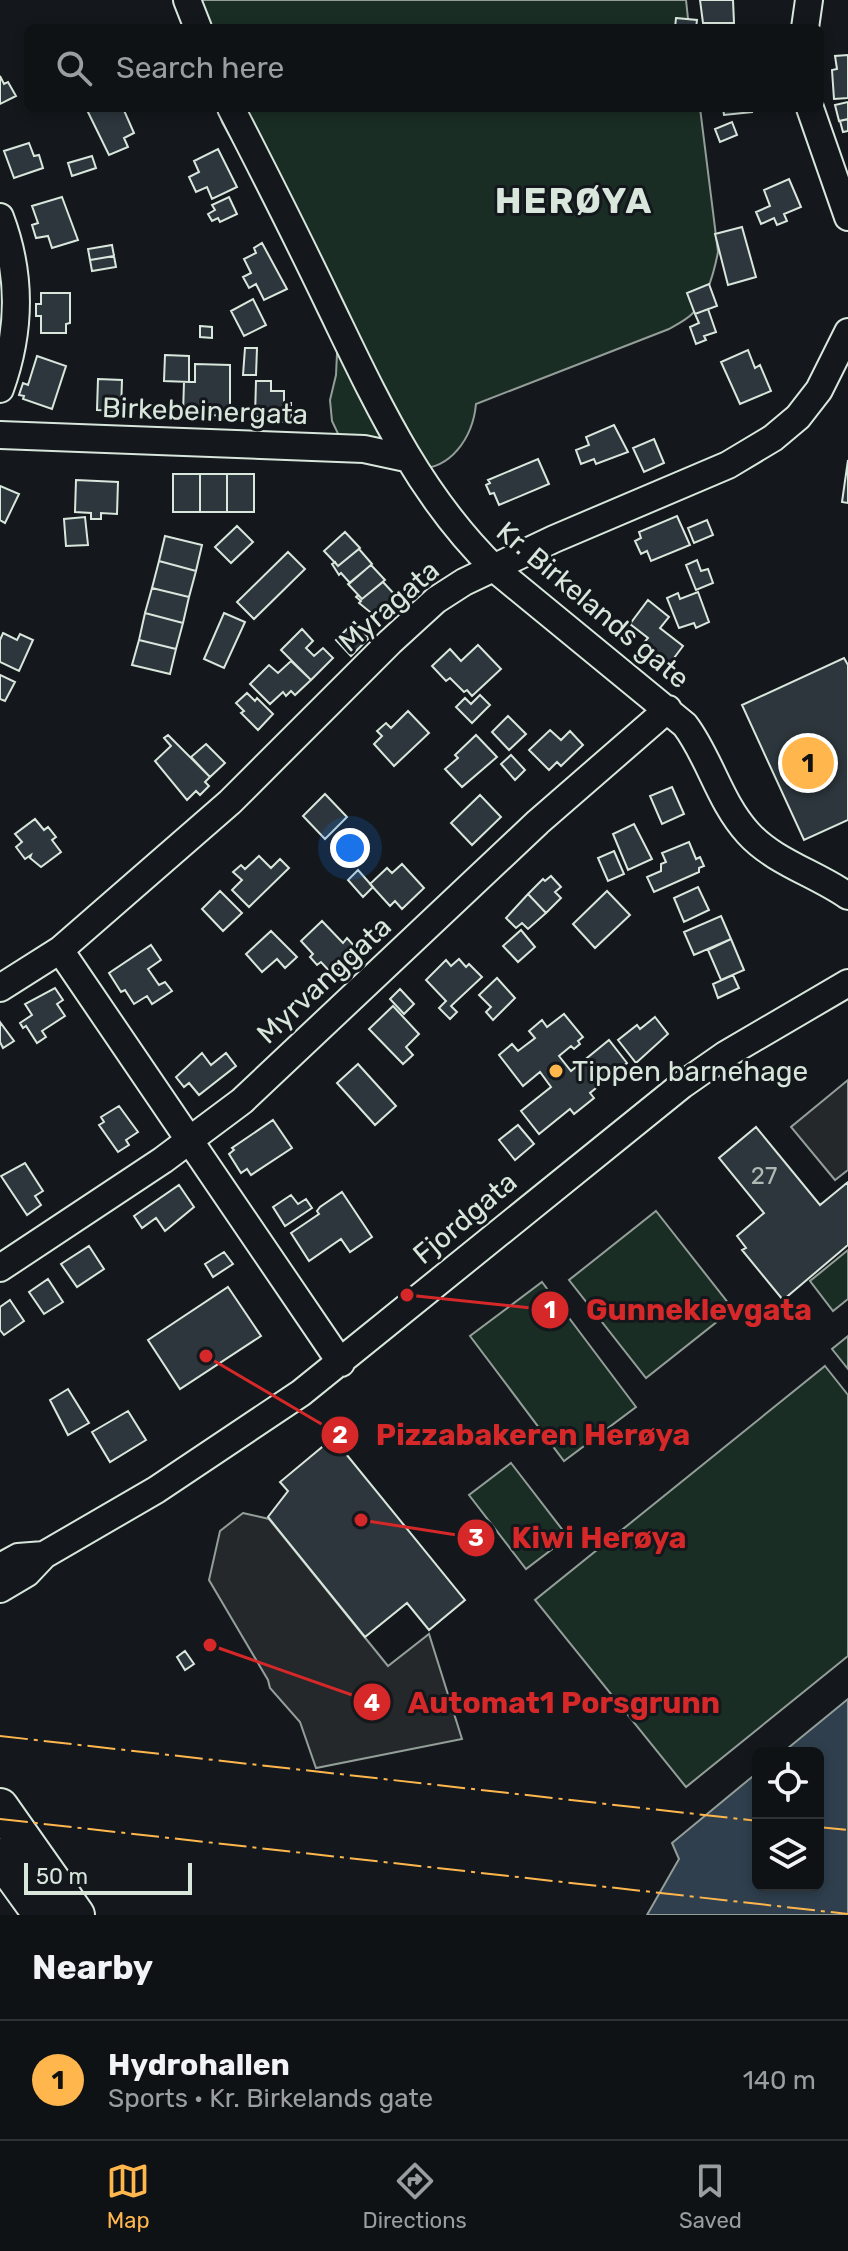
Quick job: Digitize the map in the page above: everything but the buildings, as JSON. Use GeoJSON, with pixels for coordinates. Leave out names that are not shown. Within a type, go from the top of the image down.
{"type":"FeatureCollection","features":[{"type":"Feature","properties":{"kind":"highway"},"geometry":{"type":"LineString","coordinates":[[0,1807],[76,1915]]}},
{"type":"Feature","properties":{"kind":"highway"},"geometry":{"type":"LineString","coordinates":[[0,1857],[42,1915]]}},
{"type":"Feature","properties":{"kind":"street"},"geometry":{"type":"LineString","coordinates":[[187,0],[196,24]]}},
{"type":"Feature","properties":{"kind":"street"},"geometry":{"type":"LineString","coordinates":[[806,24],[809,0]]}},
{"type":"Feature","properties":{"kind":"street","name":"Kr. Birkelands gate"},"geometry":{"type":"LineString","coordinates":[[233,112],[406,458],[470,544],[495,569],[668,709],[695,738],[733,815],[750,835],[773,853],[848,896]]}},
{"type":"Feature","properties":{"kind":"street"},"geometry":{"type":"LineString","coordinates":[[811,112],[848,217]]}},
{"type":"Feature","properties":{"kind":"street"},"geometry":{"type":"LineString","coordinates":[[0,217],[8,237],[17,282],[15,330],[0,389]]}},
{"type":"Feature","properties":{"kind":"street","name":"Myragata"},"geometry":{"type":"LineString","coordinates":[[0,988],[60,950],[230,802],[436,600],[464,582],[554,539],[728,465],[773,438],[798,417],[819,390],[848,332]]}},
{"type":"Feature","properties":{"kind":"street","name":"Birkebeinergata"},"geometry":{"type":"LineString","coordinates":[[0,435],[335,447],[364,449],[406,458]]}},
{"type":"Feature","properties":{"kind":"street","name":"Myrvanggata"},"geometry":{"type":"LineString","coordinates":[[0,1268],[189,1142],[242,1101],[538,822],[668,709]]}},
{"type":"Feature","properties":{"kind":"street"},"geometry":{"type":"LineString","coordinates":[[60,950],[341,1363]]}},
{"type":"Feature","properties":{"kind":"street","name":"Fjordgata"},"geometry":{"type":"LineString","coordinates":[[0,1589],[27,1573],[44,1555],[156,1490],[341,1363],[682,1085],[725,1055],[848,983]]}},
{"type":"Feature","properties":{"kind":"street","name":"Fjordgata"},"geometry":{"type":"LineString","coordinates":[[0,1567],[18,1557],[44,1555]]}},
{"type":"Feature","properties":{"kind":"green space"},"geometry":{"type":"Polygon","coordinates":[[[185,0],[686,0],[689,24],[193,24],[185,0]]]}},
{"type":"Feature","properties":{"kind":"green space"},"geometry":{"type":"Polygon","coordinates":[[[219,112],[700,112],[718,252],[709,285],[692,314],[669,329],[476,404],[465,440],[458,450],[438,465],[412,468],[396,464],[341,440],[332,421],[330,400],[336,375],[338,332],[219,112]]]}},
{"type":"Feature","properties":{"kind":"green space"},"geometry":{"type":"Polygon","coordinates":[[[656,1211],[733,1309],[646,1378],[569,1280],[656,1211]]]}},
{"type":"Feature","properties":{"kind":"green space"},"geometry":{"type":"Polygon","coordinates":[[[848,1250],[848,1299],[833,1311],[810,1281],[848,1250]]]}},
{"type":"Feature","properties":{"kind":"green space"},"geometry":{"type":"Polygon","coordinates":[[[542,1282],[636,1407],[564,1461],[470,1336],[542,1282]]]}},
{"type":"Feature","properties":{"kind":"green space"},"geometry":{"type":"Polygon","coordinates":[[[848,1336],[848,1369],[832,1349],[848,1336]]]}},
{"type":"Feature","properties":{"kind":"green space"},"geometry":{"type":"Polygon","coordinates":[[[825,1366],[848,1395],[848,1656],[686,1787],[535,1600],[825,1366]]]}},
{"type":"Feature","properties":{"kind":"green space"},"geometry":{"type":"Polygon","coordinates":[[[511,1463],[568,1537],[526,1569],[469,1495],[511,1463]]]}},
{"type":"Feature","properties":{"kind":"shaded area"},"geometry":{"type":"Polygon","coordinates":[[[848,1080],[848,1170],[835,1180],[791,1127],[848,1080]]]}},
{"type":"Feature","properties":{"kind":"shaded area"},"geometry":{"type":"Polygon","coordinates":[[[243,1513],[269,1519],[388,1666],[429,1634],[462,1739],[316,1768],[300,1722],[270,1688],[209,1580],[220,1531],[243,1513]]]}},
{"type":"Feature","properties":{"kind":"water"},"geometry":{"type":"Polygon","coordinates":[[[848,1699],[848,1915],[647,1915],[679,1859],[672,1843],[752,1777],[752,1891],[824,1891],[824,1747],[789,1747],[848,1699]]]}},
{"type":"Feature","properties":{"kind":"power"},"geometry":{"type":"LineString","coordinates":[[0,1736],[752,1820]]}},
{"type":"Feature","properties":{"kind":"power"},"geometry":{"type":"LineString","coordinates":[[0,1819],[848,1914]]}},
{"type":"Feature","properties":{"kind":"power"},"geometry":{"type":"LineString","coordinates":[[824,1828],[848,1830]]}},
{"type":"Feature","properties":{"kind":"place","name":"Hydrohallen"},"geometry":{"type":"Point","coordinates":[808,763]}},
{"type":"Feature","properties":{"kind":"place","name":"Tippen barnehage"},"geometry":{"type":"Point","coordinates":[556,1071]}},
{"type":"Feature","properties":{"kind":"place","name":"Gunneklevgata"},"geometry":{"type":"Point","coordinates":[407,1295]}},
{"type":"Feature","properties":{"kind":"place","name":"Pizzabakeren Herøya"},"geometry":{"type":"Point","coordinates":[206,1356]}},
{"type":"Feature","properties":{"kind":"place","name":"Kiwi Herøya"},"geometry":{"type":"Point","coordinates":[361,1520]}},
{"type":"Feature","properties":{"kind":"place","name":"Automat1 Porsgrunn"},"geometry":{"type":"Point","coordinates":[210,1645]}},
{"type":"Feature","properties":{"kind":"district","name":"HERØYA"},"geometry":{"type":"Point","coordinates":[574,200]}}]}
